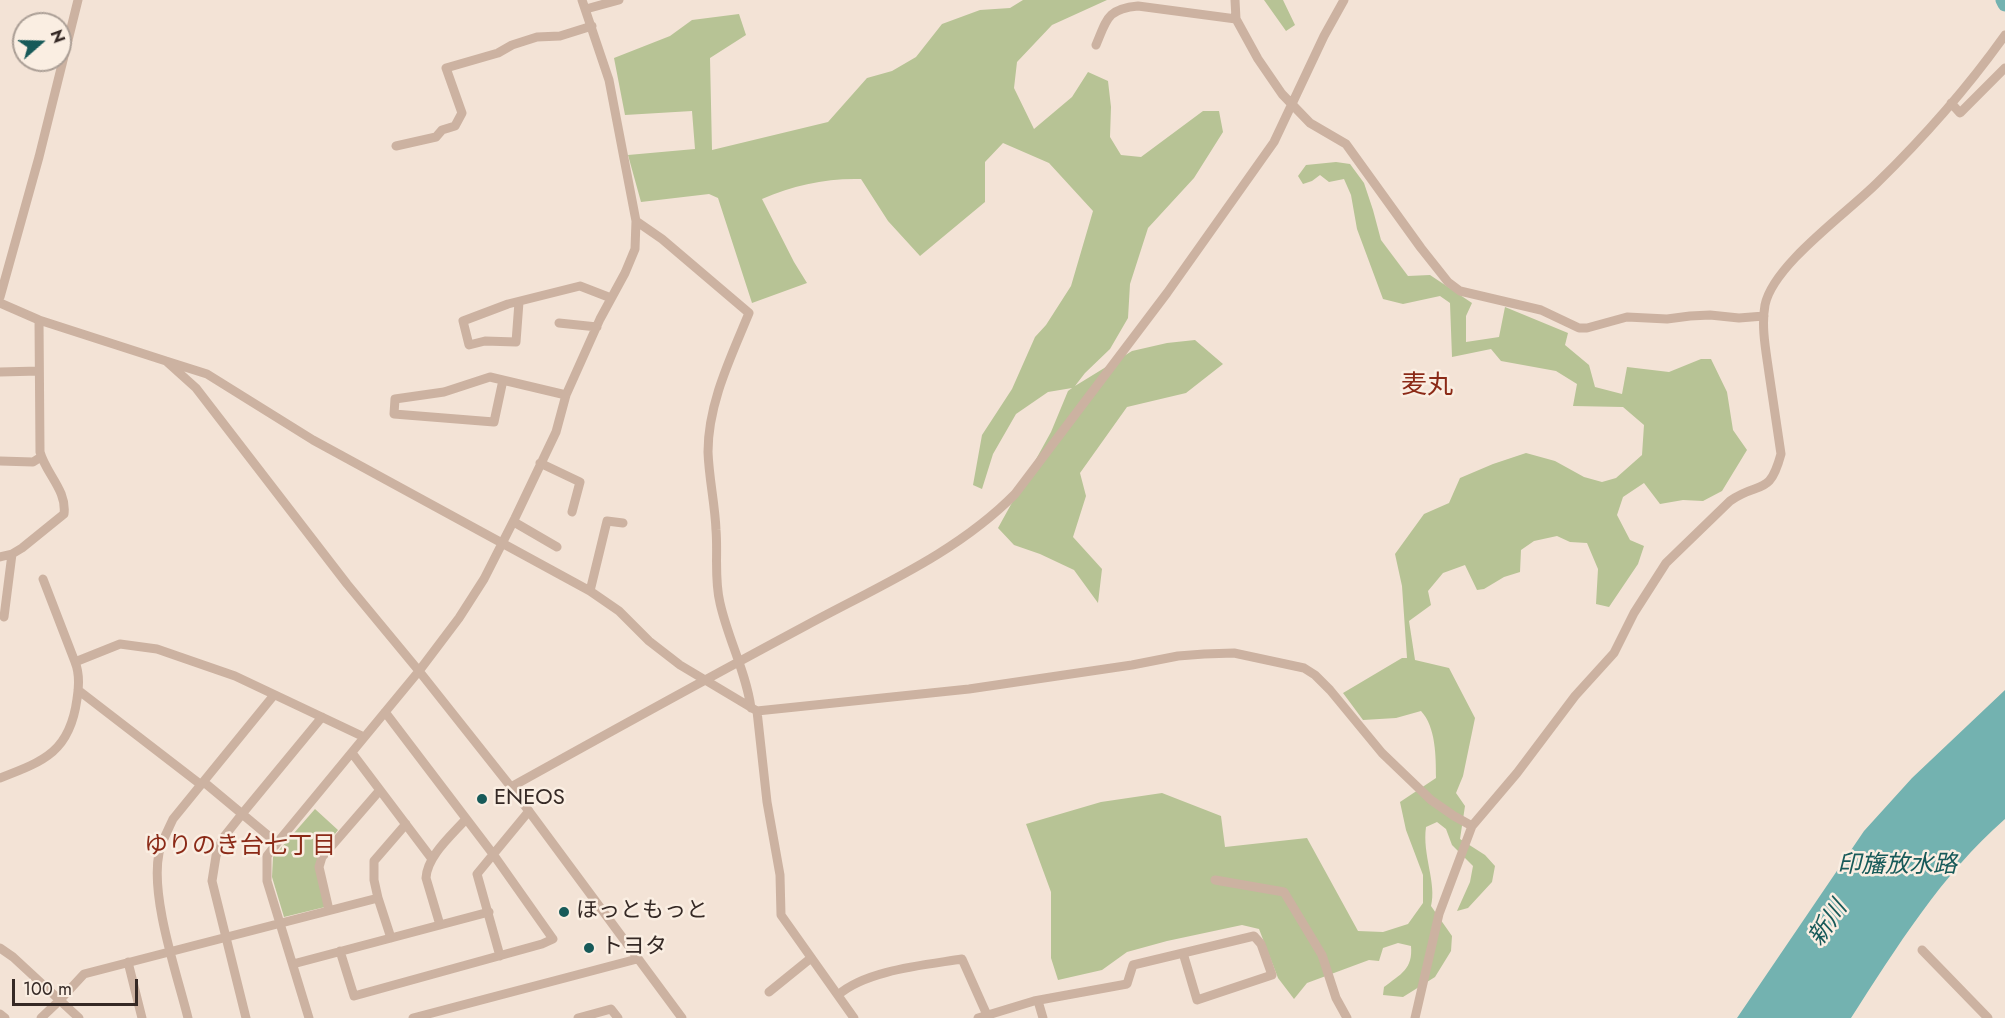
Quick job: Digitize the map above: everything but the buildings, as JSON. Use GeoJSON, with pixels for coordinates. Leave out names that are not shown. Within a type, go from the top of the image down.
{"type":"FeatureCollection","features":[{"type":"Feature","properties":{"kind":"street"},"geometry":{"type":"LineString","coordinates":[[0,297],[39,157],[78,0]]}},
{"type":"Feature","properties":{"kind":"street"},"geometry":{"type":"LineString","coordinates":[[309,1018],[267,880],[267,856],[419,670],[459,618],[484,579],[514,522],[556,432],[566,395],[635,249],[636,221],[609,80],[584,4],[619,0]]}},
{"type":"Feature","properties":{"kind":"street"},"geometry":{"type":"LineString","coordinates":[[1234,0],[1236,19],[1258,59],[1282,94],[1310,123],[1346,144],[1421,248],[1448,282],[1460,291],[1541,310],[1579,328],[1627,317],[1667,319],[1710,315],[1738,318],[1764,316]]}},
{"type":"Feature","properties":{"kind":"street"},"geometry":{"type":"LineString","coordinates":[[511,787],[705,679],[949,549],[997,512],[1015,494],[1167,293],[1274,142],[1324,36],[1344,0]]}},
{"type":"Feature","properties":{"kind":"street"},"geometry":{"type":"LineString","coordinates":[[1096,45],[1113,11],[1123,7],[1138,6],[1236,19]]}},
{"type":"Feature","properties":{"kind":"street"},"geometry":{"type":"LineString","coordinates":[[396,146],[436,137],[442,130],[455,126],[462,113],[446,68],[498,53],[512,45],[537,37],[560,36],[592,26]]}},
{"type":"Feature","properties":{"kind":"street"},"geometry":{"type":"LineString","coordinates":[[1415,1018],[1439,914],[1472,826],[1517,773],[1575,696],[1614,653],[1634,613],[1666,563],[1730,501],[1770,482],[1776,472],[1781,454],[1765,343],[1764,316],[1771,287],[1780,273],[1878,183],[1951,103],[2005,35]]}},
{"type":"Feature","properties":{"kind":"street"},"geometry":{"type":"LineString","coordinates":[[1951,103],[1960,113],[2005,68]]}},
{"type":"Feature","properties":{"kind":"street"},"geometry":{"type":"LineString","coordinates":[[636,221],[662,239],[749,313],[719,388],[708,450],[716,529],[719,601],[754,709],[780,875],[781,915],[854,1018]]}},
{"type":"Feature","properties":{"kind":"street"},"geometry":{"type":"LineString","coordinates":[[519,302],[516,342],[485,340],[469,345],[463,321],[519,302],[580,286],[611,298]]}},
{"type":"Feature","properties":{"kind":"street"},"geometry":{"type":"LineString","coordinates":[[0,303],[39,320],[207,374],[313,440],[590,591],[619,611],[649,641],[680,665],[754,709],[969,689],[1178,656],[1234,653],[1304,668],[1315,675],[1382,753],[1431,800],[1472,826]]}},
{"type":"Feature","properties":{"kind":"street"},"geometry":{"type":"LineString","coordinates":[[0,557],[22,548],[64,514],[63,497],[41,457],[39,320]]}},
{"type":"Feature","properties":{"kind":"street"},"geometry":{"type":"LineString","coordinates":[[559,323],[597,327]]}},
{"type":"Feature","properties":{"kind":"street"},"geometry":{"type":"LineString","coordinates":[[166,362],[196,388],[347,584],[419,670],[511,787],[682,1018]]}},
{"type":"Feature","properties":{"kind":"street"},"geometry":{"type":"LineString","coordinates":[[0,372],[39,371]]}},
{"type":"Feature","properties":{"kind":"street"},"geometry":{"type":"LineString","coordinates":[[503,380],[494,422],[394,414],[395,399],[444,392],[490,377],[503,380],[566,395]]}},
{"type":"Feature","properties":{"kind":"street"},"geometry":{"type":"LineString","coordinates":[[0,461],[33,462],[41,457]]}},
{"type":"Feature","properties":{"kind":"street"},"geometry":{"type":"LineString","coordinates":[[540,463],[580,482],[572,512]]}},
{"type":"Feature","properties":{"kind":"street"},"geometry":{"type":"LineString","coordinates":[[590,591],[608,521],[623,523]]}},
{"type":"Feature","properties":{"kind":"street"},"geometry":{"type":"LineString","coordinates":[[514,522],[557,547]]}},
{"type":"Feature","properties":{"kind":"street"},"geometry":{"type":"LineString","coordinates":[[4,617],[12,554]]}},
{"type":"Feature","properties":{"kind":"street"},"geometry":{"type":"LineString","coordinates":[[0,778],[42,761],[52,753],[69,734],[76,709],[78,670],[43,579]]}},
{"type":"Feature","properties":{"kind":"street"},"geometry":{"type":"LineString","coordinates":[[75,662],[120,644],[157,649],[234,676],[364,737]]}},
{"type":"Feature","properties":{"kind":"street"},"geometry":{"type":"LineString","coordinates":[[78,690],[242,814],[276,843]]}},
{"type":"Feature","properties":{"kind":"street"},"geometry":{"type":"LineString","coordinates":[[188,1018],[158,889],[159,855],[173,819],[274,695]]}},
{"type":"Feature","properties":{"kind":"street"},"geometry":{"type":"LineString","coordinates":[[340,951],[354,996],[554,939],[493,854],[385,712]]}},
{"type":"Feature","properties":{"kind":"street"},"geometry":{"type":"LineString","coordinates":[[246,1018],[212,881],[216,856],[223,838],[322,717]]}},
{"type":"Feature","properties":{"kind":"street"},"geometry":{"type":"LineString","coordinates":[[352,753],[432,859]]}},
{"type":"Feature","properties":{"kind":"street"},"geometry":{"type":"LineString","coordinates":[[329,910],[319,867],[322,856],[380,790]]}},
{"type":"Feature","properties":{"kind":"street"},"geometry":{"type":"LineString","coordinates":[[500,956],[477,874],[528,811]]}},
{"type":"Feature","properties":{"kind":"street"},"geometry":{"type":"LineString","coordinates":[[440,925],[426,878],[427,871],[432,859],[466,819]]}},
{"type":"Feature","properties":{"kind":"street"},"geometry":{"type":"LineString","coordinates":[[391,938],[374,880],[374,861],[406,824]]}},
{"type":"Feature","properties":{"kind":"street"},"geometry":{"type":"LineString","coordinates":[[1215,880],[1284,892],[1322,956],[1336,998],[1347,1018]]}},
{"type":"Feature","properties":{"kind":"street"},"geometry":{"type":"LineString","coordinates":[[41,1018],[84,974],[378,898]]}},
{"type":"Feature","properties":{"kind":"street"},"geometry":{"type":"LineString","coordinates":[[293,964],[489,912]]}},
{"type":"Feature","properties":{"kind":"street"},"geometry":{"type":"LineString","coordinates":[[838,995],[848,986],[882,975],[962,959],[982,1016],[1038,1000],[1127,984],[1133,965],[1183,953],[1254,936],[1261,944],[1272,975],[1197,1000],[1183,953]]}},
{"type":"Feature","properties":{"kind":"street"},"geometry":{"type":"LineString","coordinates":[[0,948],[13,957],[79,1018]]}},
{"type":"Feature","properties":{"kind":"street"},"geometry":{"type":"LineString","coordinates":[[1922,950],[1988,1018]]}},
{"type":"Feature","properties":{"kind":"street"},"geometry":{"type":"LineString","coordinates":[[769,992],[811,958]]}},
{"type":"Feature","properties":{"kind":"street"},"geometry":{"type":"LineString","coordinates":[[413,1018],[637,959]]}},
{"type":"Feature","properties":{"kind":"street"},"geometry":{"type":"LineString","coordinates":[[128,963],[142,1018]]}},
{"type":"Feature","properties":{"kind":"street"},"geometry":{"type":"LineString","coordinates":[[1038,1000],[1043,1018]]}},
{"type":"Feature","properties":{"kind":"street"},"geometry":{"type":"LineString","coordinates":[[578,1018],[612,1009],[618,1018]]}},
{"type":"Feature","properties":{"kind":"street"},"geometry":{"type":"LineString","coordinates":[[0,1014],[5,1018]]}},
{"type":"Feature","properties":{"kind":"green space"},"geometry":{"type":"Polygon","coordinates":[[[1023,0],[1107,0],[1052,25],[1017,62],[1014,88],[1034,129],[1072,97],[1088,72],[1108,81],[1111,107],[1110,137],[1121,155],[1141,157],[1203,111],[1219,111],[1223,132],[1194,178],[1148,228],[1130,284],[1128,318],[1110,349],[1075,386],[1132,351],[1167,343],[1195,340],[1223,364],[1186,393],[1127,407],[1080,473],[1086,496],[1073,537],[1102,569],[1098,603],[1074,570],[1014,545],[998,528],[1051,432],[1068,391],[1072,388],[1048,392],[1016,414],[993,454],[982,489],[973,485],[982,435],[1012,389],[1035,337],[1046,325],[1071,286],[1093,211],[1049,163],[1003,143],[985,162],[985,202],[920,256],[888,221],[861,179],[823,181],[798,186],[762,199],[807,283],[752,303],[718,198],[709,194],[641,202],[628,155],[695,149],[692,111],[625,115],[614,58],[670,36],[692,20],[739,14],[746,35],[710,58],[712,150],[828,122],[867,78],[892,71],[916,57],[942,24],[980,10],[1010,8],[1023,0]]]}},
{"type":"Feature","properties":{"kind":"green space"},"geometry":{"type":"Polygon","coordinates":[[[1264,0],[1283,0],[1295,25],[1286,31],[1264,0]]]}},
{"type":"Feature","properties":{"kind":"green space"},"geometry":{"type":"Polygon","coordinates":[[[1336,162],[1350,164],[1364,183],[1381,240],[1408,276],[1430,275],[1472,303],[1466,316],[1466,342],[1499,337],[1505,307],[1568,333],[1565,345],[1589,365],[1595,387],[1622,394],[1627,367],[1669,372],[1701,359],[1711,359],[1727,392],[1733,430],[1747,450],[1722,491],[1703,501],[1683,500],[1660,504],[1644,483],[1623,497],[1617,515],[1630,540],[1644,546],[1638,564],[1609,607],[1596,604],[1598,569],[1587,543],[1570,542],[1557,536],[1534,541],[1521,550],[1520,572],[1504,577],[1484,589],[1477,590],[1465,565],[1443,573],[1428,591],[1431,605],[1409,621],[1415,660],[1449,668],[1475,718],[1463,776],[1456,793],[1465,806],[1460,839],[1485,855],[1495,866],[1492,882],[1468,908],[1457,911],[1470,882],[1473,866],[1452,845],[1446,829],[1437,822],[1426,827],[1426,848],[1432,888],[1431,906],[1452,936],[1451,951],[1435,977],[1403,997],[1383,995],[1384,987],[1405,970],[1410,960],[1411,946],[1398,943],[1383,948],[1379,961],[1369,960],[1307,983],[1294,999],[1278,978],[1259,929],[1242,925],[1127,952],[1102,970],[1058,980],[1051,958],[1051,892],[1026,824],[1101,802],[1162,793],[1221,816],[1225,847],[1307,838],[1358,931],[1383,932],[1408,924],[1423,903],[1423,875],[1406,830],[1400,802],[1436,778],[1435,752],[1430,725],[1421,711],[1396,718],[1363,720],[1343,693],[1402,658],[1407,658],[1402,586],[1395,554],[1424,514],[1449,503],[1460,478],[1493,464],[1526,453],[1555,461],[1584,477],[1602,482],[1616,478],[1642,455],[1644,425],[1623,407],[1573,406],[1577,384],[1556,371],[1501,361],[1491,349],[1452,357],[1450,303],[1440,296],[1403,304],[1383,299],[1357,229],[1351,195],[1344,179],[1329,182],[1320,175],[1303,184],[1298,176],[1306,165],[1336,162]]]}},
{"type":"Feature","properties":{"kind":"green space"},"geometry":{"type":"Polygon","coordinates":[[[315,809],[338,830],[319,855],[325,907],[284,917],[272,877],[273,857],[315,809]]]}},
{"type":"Feature","properties":{"kind":"water","name":"印旛放水路"},"geometry":{"type":"Polygon","coordinates":[[[2005,690],[2005,819],[1960,864],[1940,888],[1851,1018],[1737,1018],[1864,831],[1912,778],[2005,690]]]}},
{"type":"Feature","properties":{"kind":"waterway"},"geometry":{"type":"LineString","coordinates":[[2003,0],[2005,4]]}},
{"type":"Feature","properties":{"kind":"place","name":"ENEOS"},"geometry":{"type":"Point","coordinates":[482,799]}},
{"type":"Feature","properties":{"kind":"place","name":"ほっともっと"},"geometry":{"type":"Point","coordinates":[564,912]}},
{"type":"Feature","properties":{"kind":"place","name":"トヨタ"},"geometry":{"type":"Point","coordinates":[589,948]}},
{"type":"Feature","properties":{"kind":"district","name":"麦丸"},"geometry":{"type":"Point","coordinates":[1427,387]}},
{"type":"Feature","properties":{"kind":"district","name":"ゆりのき台七丁目"},"geometry":{"type":"Point","coordinates":[240,847]}},
{"type":"Feature","properties":{"kind":"water label","name":"新川"},"geometry":{"type":"Point","coordinates":[1829,924]}}]}
